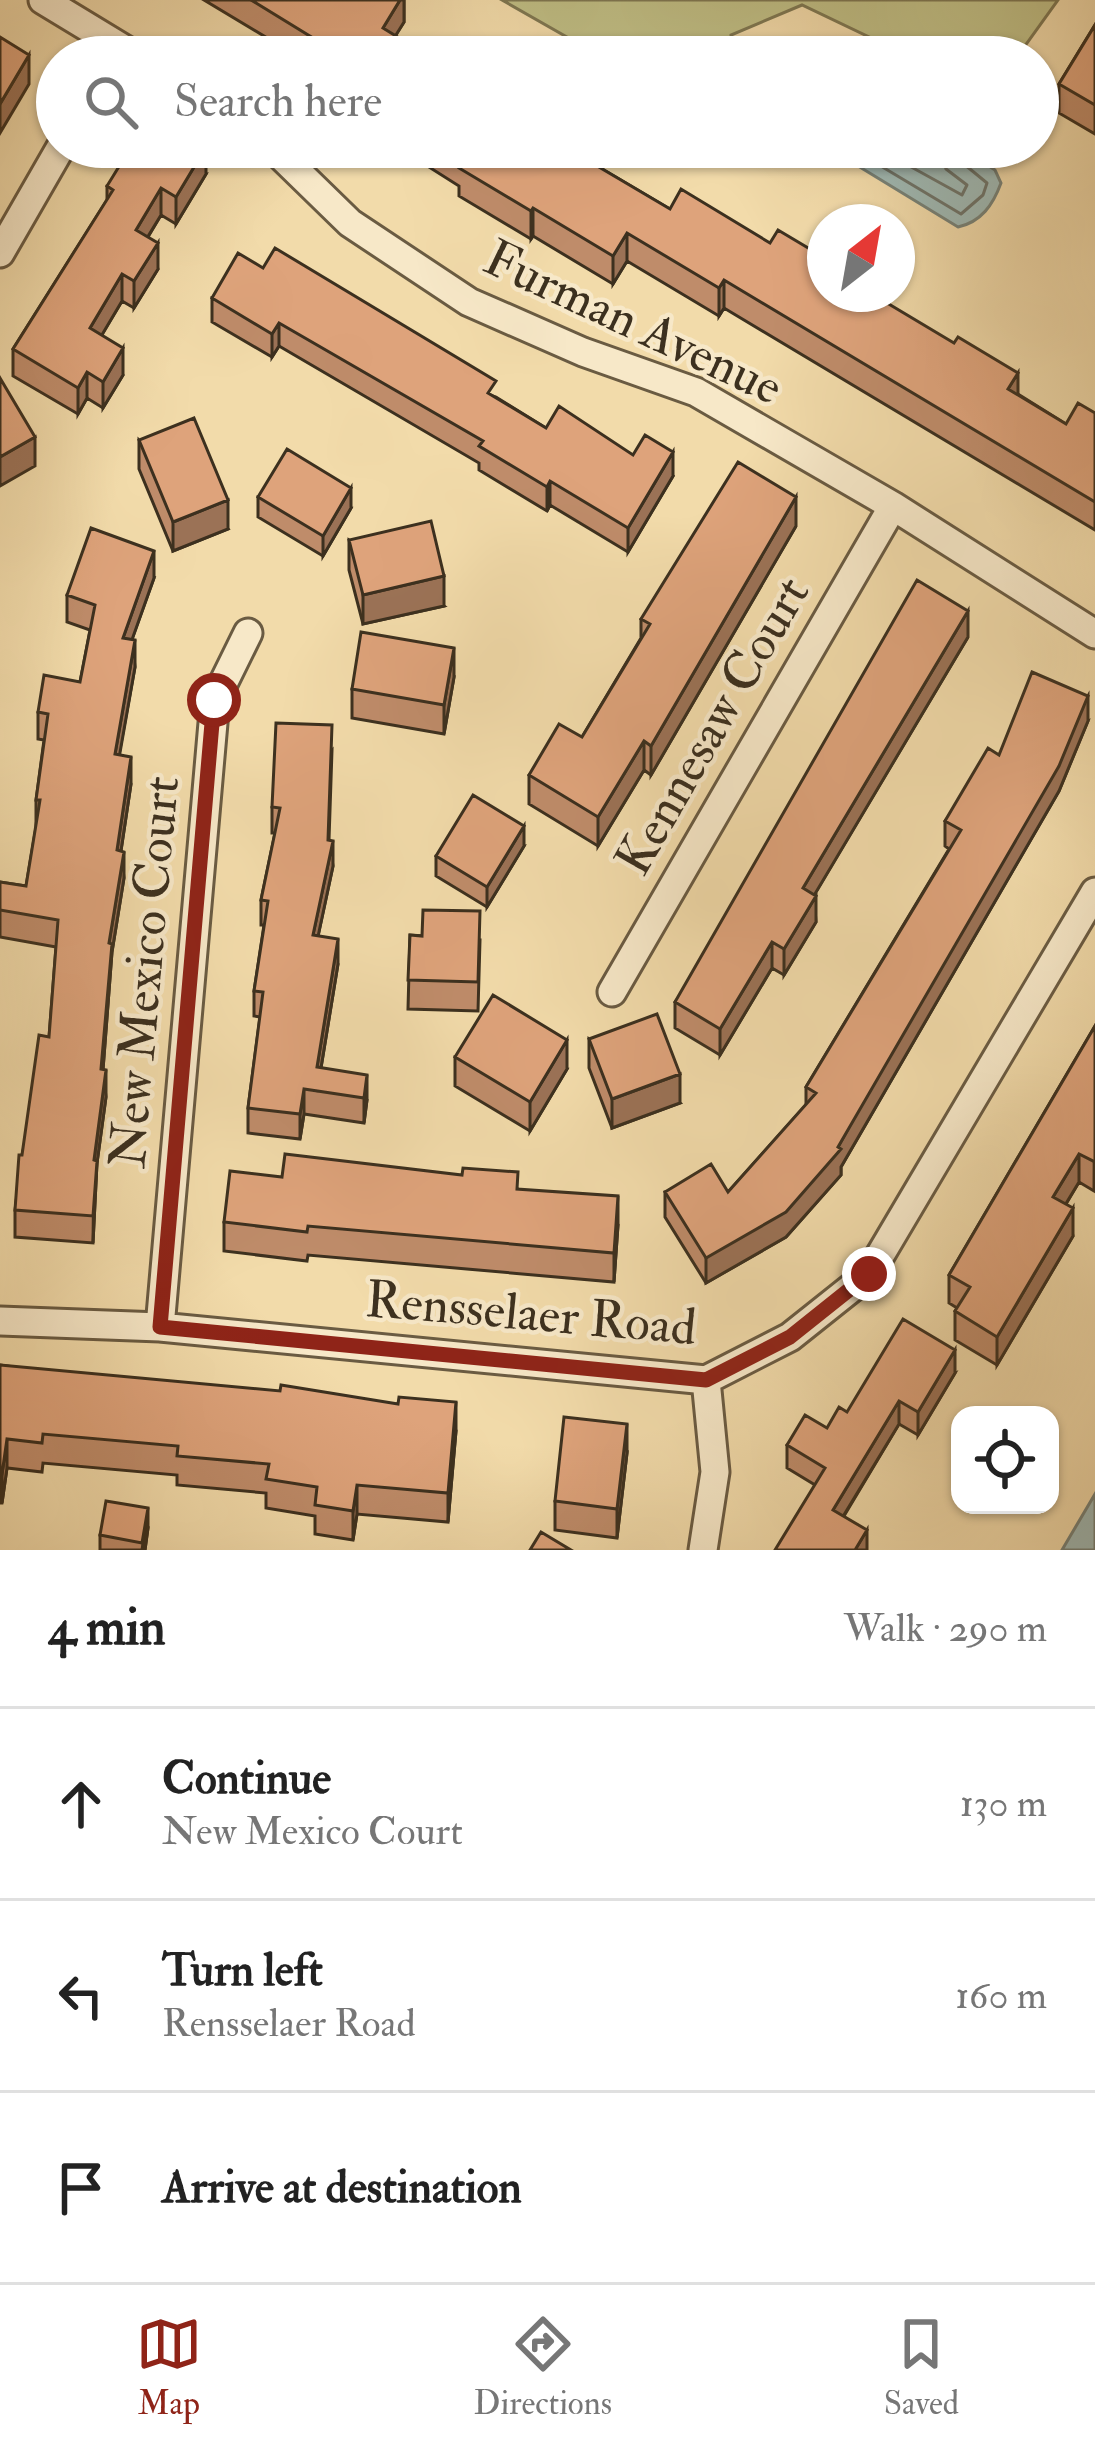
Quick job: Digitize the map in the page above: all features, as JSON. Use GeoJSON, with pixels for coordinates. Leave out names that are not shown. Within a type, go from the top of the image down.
{"type":"FeatureCollection","features":[{"type":"Feature","properties":{"kind":"street"},"geometry":{"type":"LineString","coordinates":[[43,0],[97,36]]}},
{"type":"Feature","properties":{"kind":"street"},"geometry":{"type":"LineString","coordinates":[[0,253],[50,168]]}},
{"type":"Feature","properties":{"kind":"street","name":"Furman Avenue"},"geometry":{"type":"LineString","coordinates":[[294,168],[350,223],[470,302],[584,352],[697,392],[893,506],[1095,634]]}},
{"type":"Feature","properties":{"kind":"street","name":"Kennesaw Court"},"geometry":{"type":"LineString","coordinates":[[612,992],[893,506]]}},
{"type":"Feature","properties":{"kind":"street","name":"New Mexico Court"},"geometry":{"type":"LineString","coordinates":[[160,1327],[214,700],[248,633]]}},
{"type":"Feature","properties":{"kind":"street","name":"Rensselaer Road"},"geometry":{"type":"LineString","coordinates":[[0,1321],[160,1327],[706,1380],[790,1337],[869,1274],[1095,892]]}},
{"type":"Feature","properties":{"kind":"street"},"geometry":{"type":"LineString","coordinates":[[704,1550],[715,1472],[706,1380]]}},
{"type":"Feature","properties":{"kind":"shaded area"},"geometry":{"type":"Polygon","coordinates":[[[502,0],[1058,0],[1032,36],[867,36],[802,5],[731,36],[565,36],[502,0]]]}},
{"type":"Feature","properties":{"kind":"water"},"geometry":{"type":"Polygon","coordinates":[[[861,168],[992,168],[1001,183],[994,198],[973,221],[958,227],[861,168]]]}},
{"type":"Feature","properties":{"kind":"water"},"geometry":{"type":"Polygon","coordinates":[[[1095,1494],[1095,1550],[1062,1550],[1095,1494]]]}},
{"type":"Feature","properties":{"kind":"building"},"geometry":{"type":"Polygon","coordinates":[[[251,0],[400,0],[383,28],[396,36],[310,36],[251,0]]]}},
{"type":"Feature","properties":{"kind":"building"},"geometry":{"type":"Polygon","coordinates":[[[1095,25],[1095,105],[1059,84],[1095,25]]]}},
{"type":"Feature","properties":{"kind":"building"},"geometry":{"type":"Polygon","coordinates":[[[0,37],[29,55],[0,104],[0,37]]]}},
{"type":"Feature","properties":{"kind":"building"},"geometry":{"type":"Polygon","coordinates":[[[118,168],[193,168],[176,197],[161,188],[136,230],[158,243],[134,281],[122,274],[90,328],[123,348],[103,382],[87,372],[78,388],[13,349],[113,190],[107,186],[118,168]]]}},
{"type":"Feature","properties":{"kind":"building"},"geometry":{"type":"Polygon","coordinates":[[[459,168],[601,168],[670,209],[681,189],[770,243],[778,230],[807,247],[807,312],[902,312],[954,343],[958,337],[1018,373],[1008,389],[1066,424],[1078,403],[1095,413],[1095,502],[724,280],[719,288],[627,233],[613,256],[459,168]]]}},
{"type":"Feature","properties":{"kind":"building"},"geometry":{"type":"Polygon","coordinates":[[[275,248],[496,381],[488,393],[546,428],[559,406],[633,455],[645,435],[673,452],[628,528],[550,481],[547,487],[479,446],[483,441],[279,323],[272,334],[212,298],[238,253],[263,268],[275,248]]]}},
{"type":"Feature","properties":{"kind":"building"},"geometry":{"type":"Polygon","coordinates":[[[0,378],[35,437],[0,457],[0,378]]]}},
{"type":"Feature","properties":{"kind":"building"},"geometry":{"type":"Polygon","coordinates":[[[194,418],[228,500],[173,522],[139,440],[194,418]]]}},
{"type":"Feature","properties":{"kind":"building"},"geometry":{"type":"Polygon","coordinates":[[[287,449],[351,488],[323,536],[258,497],[287,449]]]}},
{"type":"Feature","properties":{"kind":"building"},"geometry":{"type":"Polygon","coordinates":[[[738,462],[796,497],[651,746],[644,741],[598,817],[529,775],[559,724],[582,737],[650,624],[641,619],[738,462]]]}},
{"type":"Feature","properties":{"kind":"building"},"geometry":{"type":"Polygon","coordinates":[[[431,521],[444,576],[363,595],[349,540],[431,521]]]}},
{"type":"Feature","properties":{"kind":"building"},"geometry":{"type":"Polygon","coordinates":[[[91,528],[154,551],[123,638],[135,640],[115,754],[131,757],[117,850],[124,852],[109,943],[101,1069],[106,1070],[94,1160],[93,1216],[15,1210],[39,1035],[49,1037],[58,920],[0,910],[0,882],[26,886],[48,714],[38,712],[44,675],[80,682],[95,605],[67,595],[91,528]]]}},
{"type":"Feature","properties":{"kind":"building"},"geometry":{"type":"Polygon","coordinates":[[[917,580],[968,611],[803,888],[816,896],[784,949],[772,942],[720,1029],[675,1002],[917,580]]]}},
{"type":"Feature","properties":{"kind":"building"},"geometry":{"type":"Polygon","coordinates":[[[361,632],[454,648],[444,705],[352,689],[361,632]]]}},
{"type":"Feature","properties":{"kind":"building"},"geometry":{"type":"Polygon","coordinates":[[[1032,672],[1088,696],[1059,766],[841,1149],[786,1212],[706,1258],[665,1192],[711,1164],[728,1192],[816,1093],[806,1087],[961,830],[945,821],[988,748],[999,755],[1032,672]]]}},
{"type":"Feature","properties":{"kind":"building"},"geometry":{"type":"Polygon","coordinates":[[[276,723],[332,725],[328,840],[333,841],[313,935],[338,939],[317,1067],[367,1075],[364,1098],[304,1089],[300,1114],[248,1108],[263,992],[254,991],[268,901],[261,900],[280,808],[272,807],[276,723]]]}},
{"type":"Feature","properties":{"kind":"building"},"geometry":{"type":"Polygon","coordinates":[[[473,795],[524,826],[487,887],[436,856],[473,795]]]}},
{"type":"Feature","properties":{"kind":"building"},"geometry":{"type":"Polygon","coordinates":[[[423,910],[480,911],[478,982],[408,980],[410,935],[422,936],[423,910]]]}},
{"type":"Feature","properties":{"kind":"building"},"geometry":{"type":"Polygon","coordinates":[[[493,995],[567,1040],[530,1102],[455,1057],[493,995]]]}},
{"type":"Feature","properties":{"kind":"building"},"geometry":{"type":"Polygon","coordinates":[[[657,1014],[680,1074],[612,1099],[589,1039],[657,1014]]]}},
{"type":"Feature","properties":{"kind":"building"},"geometry":{"type":"Polygon","coordinates":[[[1095,1026],[1095,1162],[1079,1154],[1053,1197],[1073,1208],[997,1337],[955,1311],[970,1287],[949,1275],[1095,1026]]]}},
{"type":"Feature","properties":{"kind":"building"},"geometry":{"type":"Polygon","coordinates":[[[285,1154],[462,1175],[463,1168],[518,1172],[517,1189],[618,1196],[614,1253],[224,1222],[230,1171],[282,1177],[285,1154]]]}},
{"type":"Feature","properties":{"kind":"building"},"geometry":{"type":"Polygon","coordinates":[[[903,1319],[955,1350],[918,1412],[899,1401],[833,1510],[867,1530],[855,1550],[775,1550],[825,1468],[787,1445],[805,1415],[827,1428],[839,1407],[847,1412],[903,1319]]]}},
{"type":"Feature","properties":{"kind":"building"},"geometry":{"type":"Polygon","coordinates":[[[0,1365],[280,1391],[281,1385],[398,1404],[399,1397],[456,1402],[448,1493],[357,1485],[353,1511],[315,1505],[317,1487],[266,1479],[269,1464],[177,1456],[178,1446],[43,1434],[42,1443],[7,1439],[0,1474],[0,1365]]]}},
{"type":"Feature","properties":{"kind":"building"},"geometry":{"type":"Polygon","coordinates":[[[564,1417],[627,1424],[617,1509],[555,1501],[564,1417]]]}},
{"type":"Feature","properties":{"kind":"building"},"geometry":{"type":"Polygon","coordinates":[[[106,1501],[148,1508],[142,1543],[100,1535],[106,1501]]]}},
{"type":"Feature","properties":{"kind":"building"},"geometry":{"type":"Polygon","coordinates":[[[541,1532],[571,1550],[530,1550],[541,1532]]]}},
{"type":"Feature","properties":{"kind":"route"},"geometry":{"type":"LineString","coordinates":[[214,700],[160,1327],[706,1380],[790,1337],[869,1274]]}}]}
